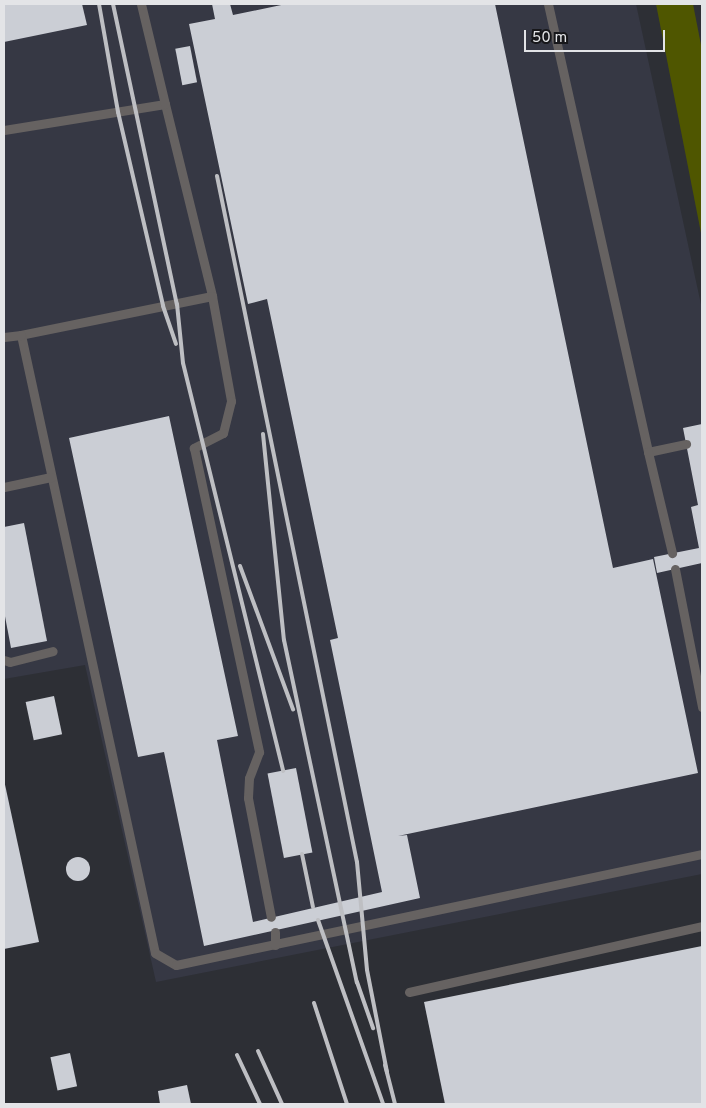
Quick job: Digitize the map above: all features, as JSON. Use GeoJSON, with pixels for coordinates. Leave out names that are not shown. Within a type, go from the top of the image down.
{"type":"FeatureCollection","features":[{"type":"Feature","properties":{"kind":"lane"},"geometry":{"type":"LineString","coordinates":[[141,4],[212,296],[231,401],[223,433],[194,448],[259,752],[249,778],[248,798],[271,917]]}},
{"type":"Feature","properties":{"kind":"lane"},"geometry":{"type":"LineString","coordinates":[[548,4],[672,553]]}},
{"type":"Feature","properties":{"kind":"lane"},"geometry":{"type":"LineString","coordinates":[[4,130],[165,104]]}},
{"type":"Feature","properties":{"kind":"lane"},"geometry":{"type":"LineString","coordinates":[[4,337],[212,296]]}},
{"type":"Feature","properties":{"kind":"lane"},"geometry":{"type":"LineString","coordinates":[[21,335],[155,953],[176,965],[702,854]]}},
{"type":"Feature","properties":{"kind":"lane"},"geometry":{"type":"LineString","coordinates":[[648,452],[686,444]]}},
{"type":"Feature","properties":{"kind":"lane"},"geometry":{"type":"LineString","coordinates":[[4,487],[51,477]]}},
{"type":"Feature","properties":{"kind":"lane"},"geometry":{"type":"LineString","coordinates":[[675,569],[702,707]]}},
{"type":"Feature","properties":{"kind":"lane"},"geometry":{"type":"LineString","coordinates":[[4,660],[10,662],[53,651]]}},
{"type":"Feature","properties":{"kind":"lane"},"geometry":{"type":"LineString","coordinates":[[409,992],[702,926]]}},
{"type":"Feature","properties":{"kind":"lane"},"geometry":{"type":"LineString","coordinates":[[274,932],[275,945]]}},
{"type":"Feature","properties":{"kind":"shaded area"},"geometry":{"type":"Polygon","coordinates":[[[4,4],[636,4],[702,309],[702,874],[156,982],[85,665],[4,679],[4,4]]]}},
{"type":"Feature","properties":{"kind":"green space"},"geometry":{"type":"Polygon","coordinates":[[[656,4],[693,4],[702,50],[702,238],[656,4]]]}},
{"type":"Feature","properties":{"kind":"building"},"geometry":{"type":"Polygon","coordinates":[[[4,4],[82,4],[87,25],[4,42],[4,4]]]}},
{"type":"Feature","properties":{"kind":"building"},"geometry":{"type":"Polygon","coordinates":[[[212,4],[230,4],[233,15],[286,4],[495,4],[613,568],[653,559],[698,773],[398,836],[407,835],[420,898],[204,946],[164,752],[138,757],[69,438],[169,416],[238,736],[217,740],[253,922],[382,892],[330,640],[338,638],[267,299],[248,304],[189,24],[215,19],[212,4]]]}},
{"type":"Feature","properties":{"kind":"building"},"geometry":{"type":"Polygon","coordinates":[[[190,46],[197,82],[182,85],[175,49],[190,46]]]}},
{"type":"Feature","properties":{"kind":"building"},"geometry":{"type":"Polygon","coordinates":[[[702,424],[702,563],[657,573],[654,557],[699,548],[691,507],[698,505],[683,428],[702,424]]]}},
{"type":"Feature","properties":{"kind":"building"},"geometry":{"type":"Polygon","coordinates":[[[24,523],[47,641],[11,648],[4,611],[4,527],[24,523]]]}},
{"type":"Feature","properties":{"kind":"building"},"geometry":{"type":"Polygon","coordinates":[[[54,696],[62,734],[34,740],[26,702],[54,696]]]}},
{"type":"Feature","properties":{"kind":"building"},"geometry":{"type":"Polygon","coordinates":[[[296,768],[312,852],[284,858],[268,774],[296,768]]]}},
{"type":"Feature","properties":{"kind":"building"},"geometry":{"type":"Polygon","coordinates":[[[4,780],[39,942],[4,949],[4,780]]]}},
{"type":"Feature","properties":{"kind":"building"},"geometry":{"type":"Polygon","coordinates":[[[78,857],[83,858],[89,864],[89,874],[83,880],[78,881],[73,880],[67,874],[66,869],[67,864],[73,858],[78,857]]]}},
{"type":"Feature","properties":{"kind":"building"},"geometry":{"type":"Polygon","coordinates":[[[702,946],[702,1104],[445,1104],[424,1002],[702,946]]]}},
{"type":"Feature","properties":{"kind":"building"},"geometry":{"type":"Polygon","coordinates":[[[70,1053],[77,1086],[58,1090],[50,1057],[70,1053]]]}},
{"type":"Feature","properties":{"kind":"building"},"geometry":{"type":"Polygon","coordinates":[[[187,1085],[191,1104],[160,1104],[158,1091],[187,1085]]]}},
{"type":"Feature","properties":{"kind":"railway"},"geometry":{"type":"LineString","coordinates":[[99,4],[118,112],[163,306],[176,344]]}},
{"type":"Feature","properties":{"kind":"railway"},"geometry":{"type":"LineString","coordinates":[[113,4],[177,304],[183,363],[283,771]]}},
{"type":"Feature","properties":{"kind":"railway"},"geometry":{"type":"LineString","coordinates":[[217,176],[357,862],[367,970],[387,1072]]}},
{"type":"Feature","properties":{"kind":"railway"},"geometry":{"type":"LineString","coordinates":[[263,434],[284,640],[357,982],[373,1028]]}},
{"type":"Feature","properties":{"kind":"railway"},"geometry":{"type":"LineString","coordinates":[[240,566],[293,709]]}},
{"type":"Feature","properties":{"kind":"railway"},"geometry":{"type":"LineString","coordinates":[[302,854],[313,907]]}},
{"type":"Feature","properties":{"kind":"railway"},"geometry":{"type":"LineString","coordinates":[[318,920],[383,1104]]}},
{"type":"Feature","properties":{"kind":"railway"},"geometry":{"type":"LineString","coordinates":[[314,1003],[347,1104]]}},
{"type":"Feature","properties":{"kind":"railway"},"geometry":{"type":"LineString","coordinates":[[258,1051],[282,1104]]}},
{"type":"Feature","properties":{"kind":"railway"},"geometry":{"type":"LineString","coordinates":[[237,1055],[260,1104]]}},
{"type":"Feature","properties":{"kind":"railway"},"geometry":{"type":"LineString","coordinates":[[385,1065],[395,1104]]}}]}
